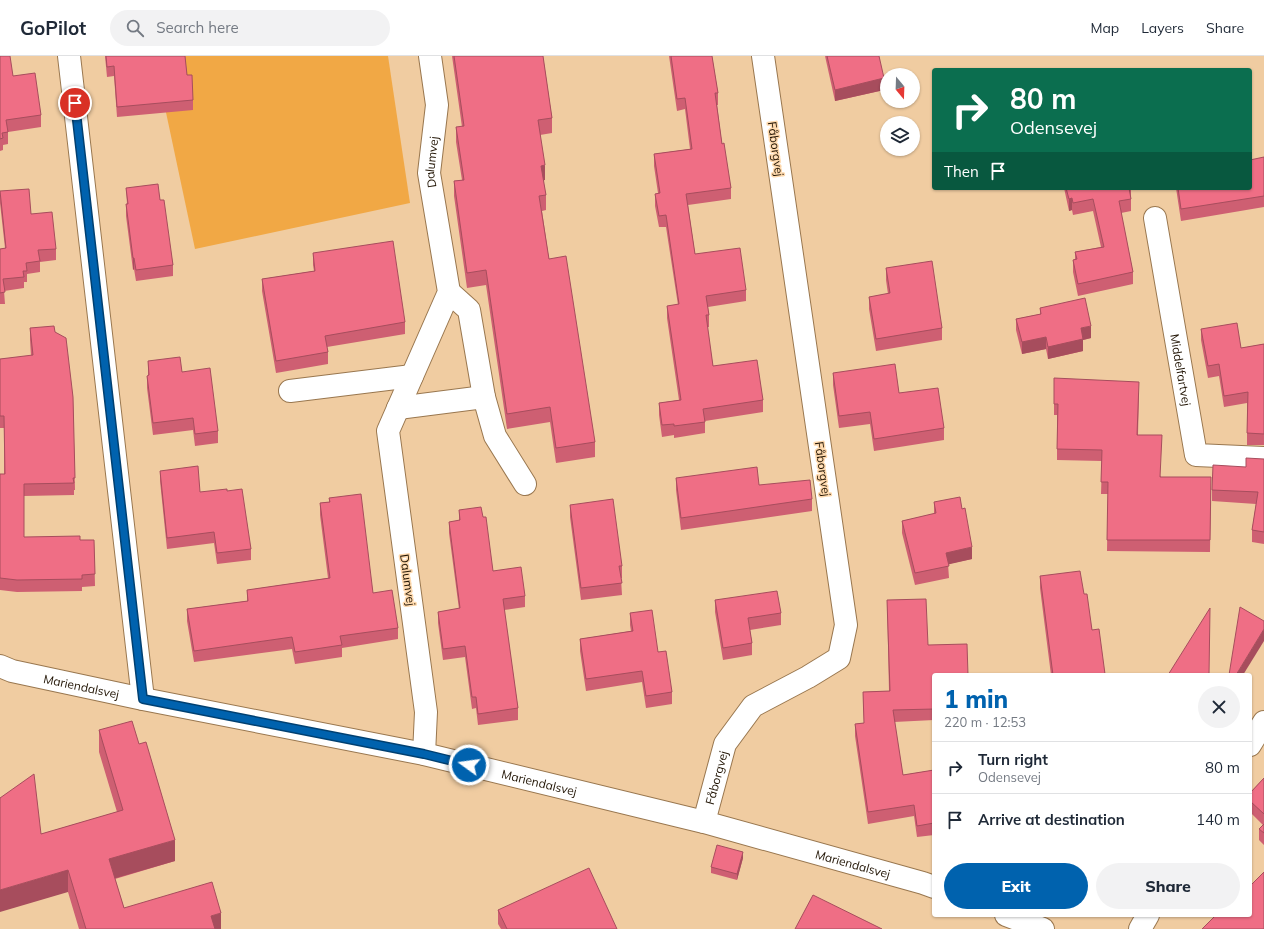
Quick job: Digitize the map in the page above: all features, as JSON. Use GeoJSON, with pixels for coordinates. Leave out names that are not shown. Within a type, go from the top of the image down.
{"type":"FeatureCollection","features":[{"type":"Feature","properties":{"kind":"street"},"geometry":{"type":"LineString","coordinates":[[69,56],[143,699]]}},
{"type":"Feature","properties":{"kind":"street","name":"Dalumvej"},"geometry":{"type":"LineString","coordinates":[[424,754],[426,712],[388,431],[449,292],[429,173],[437,105],[430,56]]}},
{"type":"Feature","properties":{"kind":"street","name":"Fåborgvej"},"geometry":{"type":"LineString","coordinates":[[704,822],[725,744],[753,706],[808,677],[839,658],[846,625],[763,56]]}},
{"type":"Feature","properties":{"kind":"street","name":"Middelfartvej"},"geometry":{"type":"LineString","coordinates":[[1155,218],[1196,455],[1264,458]]}},
{"type":"Feature","properties":{"kind":"street"},"geometry":{"type":"LineString","coordinates":[[449,292],[469,310],[484,397],[494,436],[525,484]]}},
{"type":"Feature","properties":{"kind":"street"},"geometry":{"type":"LineString","coordinates":[[290,392],[412,376]]}},
{"type":"Feature","properties":{"kind":"street"},"geometry":{"type":"LineString","coordinates":[[398,408],[484,397]]}},
{"type":"Feature","properties":{"kind":"street","name":"Mariendalsvej"},"geometry":{"type":"LineString","coordinates":[[0,666],[12,671],[143,699],[424,754],[704,822],[932,886]]}},
{"type":"Feature","properties":{"kind":"street"},"geometry":{"type":"LineString","coordinates":[[1252,742],[1264,722]]}},
{"type":"Feature","properties":{"kind":"street"},"geometry":{"type":"LineString","coordinates":[[1011,917],[1042,929]]}},
{"type":"Feature","properties":{"kind":"street"},"geometry":{"type":"LineString","coordinates":[[1140,929],[1147,917]]}},
{"type":"Feature","properties":{"kind":"shaded area"},"geometry":{"type":"Polygon","coordinates":[[[154,56],[388,56],[410,203],[195,249],[154,56]]]}},
{"type":"Feature","properties":{"kind":"building"},"geometry":{"type":"Polygon","coordinates":[[[0,56],[10,56],[13,76],[35,73],[41,115],[6,120],[8,132],[2,133],[3,138],[0,139],[0,56]]]}},
{"type":"Feature","properties":{"kind":"building"},"geometry":{"type":"Polygon","coordinates":[[[106,56],[185,56],[187,75],[192,75],[193,100],[117,107],[114,66],[107,67],[106,56]]]}},
{"type":"Feature","properties":{"kind":"building"},"geometry":{"type":"Polygon","coordinates":[[[454,56],[543,56],[552,118],[538,120],[545,165],[541,166],[546,195],[539,196],[549,259],[566,256],[595,442],[556,448],[550,407],[507,414],[486,270],[467,273],[454,181],[464,180],[456,127],[464,126],[454,56]]]}},
{"type":"Feature","properties":{"kind":"building"},"geometry":{"type":"Polygon","coordinates":[[[671,56],[712,56],[718,93],[715,93],[722,144],[724,143],[731,188],[686,194],[695,254],[740,248],[746,290],[706,296],[709,315],[706,315],[713,366],[757,360],[763,400],[703,409],[705,422],[674,426],[674,424],[662,425],[659,403],[681,400],[667,306],[679,304],[666,215],[659,216],[655,194],[660,193],[654,154],[692,149],[685,98],[677,99],[671,56]]]}},
{"type":"Feature","properties":{"kind":"building"},"geometry":{"type":"Polygon","coordinates":[[[827,56],[879,56],[882,68],[880,68],[880,79],[835,90],[827,56]]]}},
{"type":"Feature","properties":{"kind":"building"},"geometry":{"type":"Polygon","coordinates":[[[1264,157],[1264,196],[1181,209],[1178,190],[1252,190],[1252,160],[1264,157]]]}},
{"type":"Feature","properties":{"kind":"building"},"geometry":{"type":"Polygon","coordinates":[[[158,184],[160,200],[164,200],[173,265],[136,270],[126,204],[128,204],[126,188],[158,184]]]}},
{"type":"Feature","properties":{"kind":"building"},"geometry":{"type":"Polygon","coordinates":[[[29,189],[31,214],[52,212],[56,249],[38,250],[40,261],[26,263],[27,271],[23,271],[24,277],[3,279],[5,292],[0,293],[0,249],[6,248],[0,191],[29,189]]]}},
{"type":"Feature","properties":{"kind":"building"},"geometry":{"type":"Polygon","coordinates":[[[1067,190],[1129,190],[1131,199],[1119,201],[1133,272],[1078,284],[1073,260],[1077,259],[1075,252],[1104,247],[1093,199],[1073,203],[1072,198],[1069,199],[1067,190]]]}},
{"type":"Feature","properties":{"kind":"building"},"geometry":{"type":"Polygon","coordinates":[[[393,241],[405,322],[325,336],[328,352],[276,361],[262,279],[315,271],[313,253],[393,241]]]}},
{"type":"Feature","properties":{"kind":"building"},"geometry":{"type":"Polygon","coordinates":[[[932,261],[942,328],[876,339],[869,297],[890,293],[886,268],[932,261]]]}},
{"type":"Feature","properties":{"kind":"building"},"geometry":{"type":"Polygon","coordinates":[[[1085,298],[1091,326],[1081,328],[1083,339],[1048,347],[1046,337],[1022,342],[1016,319],[1041,314],[1040,308],[1085,298]]]}},
{"type":"Feature","properties":{"kind":"building"},"geometry":{"type":"Polygon","coordinates":[[[1237,323],[1241,348],[1264,344],[1264,434],[1247,433],[1248,392],[1224,396],[1219,364],[1208,366],[1201,329],[1237,323]]]}},
{"type":"Feature","properties":{"kind":"building"},"geometry":{"type":"Polygon","coordinates":[[[54,326],[55,332],[66,338],[73,397],[75,478],[73,478],[74,483],[24,484],[24,537],[80,536],[80,540],[94,540],[95,574],[82,575],[82,579],[17,580],[0,578],[0,474],[5,474],[4,416],[0,416],[0,359],[33,355],[30,328],[54,326]]]}},
{"type":"Feature","properties":{"kind":"building"},"geometry":{"type":"Polygon","coordinates":[[[180,357],[182,372],[210,368],[218,431],[195,434],[193,418],[153,423],[147,376],[149,375],[148,361],[180,357]]]}},
{"type":"Feature","properties":{"kind":"building"},"geometry":{"type":"Polygon","coordinates":[[[895,364],[899,393],[938,388],[944,428],[874,439],[870,412],[839,416],[833,373],[895,364]]]}},
{"type":"Feature","properties":{"kind":"building"},"geometry":{"type":"Polygon","coordinates":[[[1054,378],[1139,382],[1137,435],[1162,435],[1160,477],[1211,477],[1210,540],[1107,540],[1108,482],[1101,482],[1102,450],[1057,449],[1058,404],[1054,404],[1054,378]]]}},
{"type":"Feature","properties":{"kind":"building"},"geometry":{"type":"Polygon","coordinates":[[[1246,458],[1264,459],[1264,532],[1252,530],[1258,492],[1212,490],[1213,465],[1246,467],[1246,458]]]}},
{"type":"Feature","properties":{"kind":"building"},"geometry":{"type":"Polygon","coordinates":[[[198,466],[200,492],[242,489],[251,549],[217,553],[214,532],[167,538],[160,471],[198,466]]]}},
{"type":"Feature","properties":{"kind":"building"},"geometry":{"type":"Polygon","coordinates":[[[757,467],[759,485],[810,480],[812,499],[681,518],[676,478],[757,467]]]}},
{"type":"Feature","properties":{"kind":"building"},"geometry":{"type":"Polygon","coordinates":[[[361,494],[373,593],[392,590],[398,628],[340,636],[342,645],[295,652],[292,637],[194,651],[187,609],[248,601],[247,590],[330,578],[320,503],[330,502],[329,498],[361,494]]]}},
{"type":"Feature","properties":{"kind":"building"},"geometry":{"type":"Polygon","coordinates":[[[960,497],[962,509],[965,508],[972,547],[946,553],[949,566],[915,573],[902,521],[936,513],[934,502],[960,497]]]}},
{"type":"Feature","properties":{"kind":"building"},"geometry":{"type":"Polygon","coordinates":[[[613,499],[622,566],[619,566],[622,583],[581,588],[570,505],[613,499]]]}},
{"type":"Feature","properties":{"kind":"building"},"geometry":{"type":"Polygon","coordinates":[[[481,507],[483,517],[486,517],[493,571],[521,567],[525,596],[503,599],[518,708],[478,714],[476,697],[472,697],[465,646],[443,649],[438,612],[460,608],[449,522],[460,520],[459,510],[481,507]]]}},
{"type":"Feature","properties":{"kind":"building"},"geometry":{"type":"Polygon","coordinates":[[[1080,571],[1084,594],[1087,594],[1092,630],[1099,629],[1105,673],[1053,673],[1040,576],[1080,571]]]}},
{"type":"Feature","properties":{"kind":"building"},"geometry":{"type":"Polygon","coordinates":[[[777,591],[781,613],[748,618],[752,643],[723,648],[715,600],[777,591]]]}},
{"type":"Feature","properties":{"kind":"building"},"geometry":{"type":"Polygon","coordinates":[[[926,599],[928,645],[967,644],[968,673],[932,673],[932,709],[893,710],[903,775],[932,770],[932,823],[917,826],[914,805],[868,812],[855,724],[864,723],[863,692],[890,691],[887,600],[926,599]]]}},
{"type":"Feature","properties":{"kind":"building"},"geometry":{"type":"Polygon","coordinates":[[[1240,607],[1264,621],[1264,629],[1237,673],[1229,673],[1240,607]]]}},
{"type":"Feature","properties":{"kind":"building"},"geometry":{"type":"Polygon","coordinates":[[[1210,608],[1209,673],[1169,673],[1210,608]]]}},
{"type":"Feature","properties":{"kind":"building"},"geometry":{"type":"Polygon","coordinates":[[[652,610],[658,652],[666,651],[672,692],[646,696],[642,671],[586,679],[580,639],[633,631],[630,613],[652,610]]]}},
{"type":"Feature","properties":{"kind":"building"},"geometry":{"type":"Polygon","coordinates":[[[132,721],[139,744],[146,742],[175,840],[109,859],[124,908],[212,882],[221,913],[211,916],[215,929],[86,929],[68,870],[0,890],[0,798],[34,774],[41,834],[123,810],[99,730],[132,721]]]}},
{"type":"Feature","properties":{"kind":"building"},"geometry":{"type":"Polygon","coordinates":[[[1264,778],[1264,814],[1252,803],[1252,791],[1264,778]]]}},
{"type":"Feature","properties":{"kind":"building"},"geometry":{"type":"Polygon","coordinates":[[[1264,824],[1264,833],[1259,829],[1264,824]]]}},
{"type":"Feature","properties":{"kind":"building"},"geometry":{"type":"Polygon","coordinates":[[[717,845],[743,852],[737,874],[711,867],[717,845]]]}},
{"type":"Feature","properties":{"kind":"building"},"geometry":{"type":"Polygon","coordinates":[[[589,868],[617,929],[507,929],[498,910],[589,868]]]}},
{"type":"Feature","properties":{"kind":"building"},"geometry":{"type":"Polygon","coordinates":[[[1264,872],[1264,929],[1202,929],[1214,917],[1252,917],[1252,884],[1264,872]]]}},
{"type":"Feature","properties":{"kind":"building"},"geometry":{"type":"Polygon","coordinates":[[[813,895],[882,929],[795,929],[813,895]]]}},
{"type":"Feature","properties":{"kind":"route"},"geometry":{"type":"LineString","coordinates":[[75,103],[143,699],[424,754],[469,765]]}}]}
